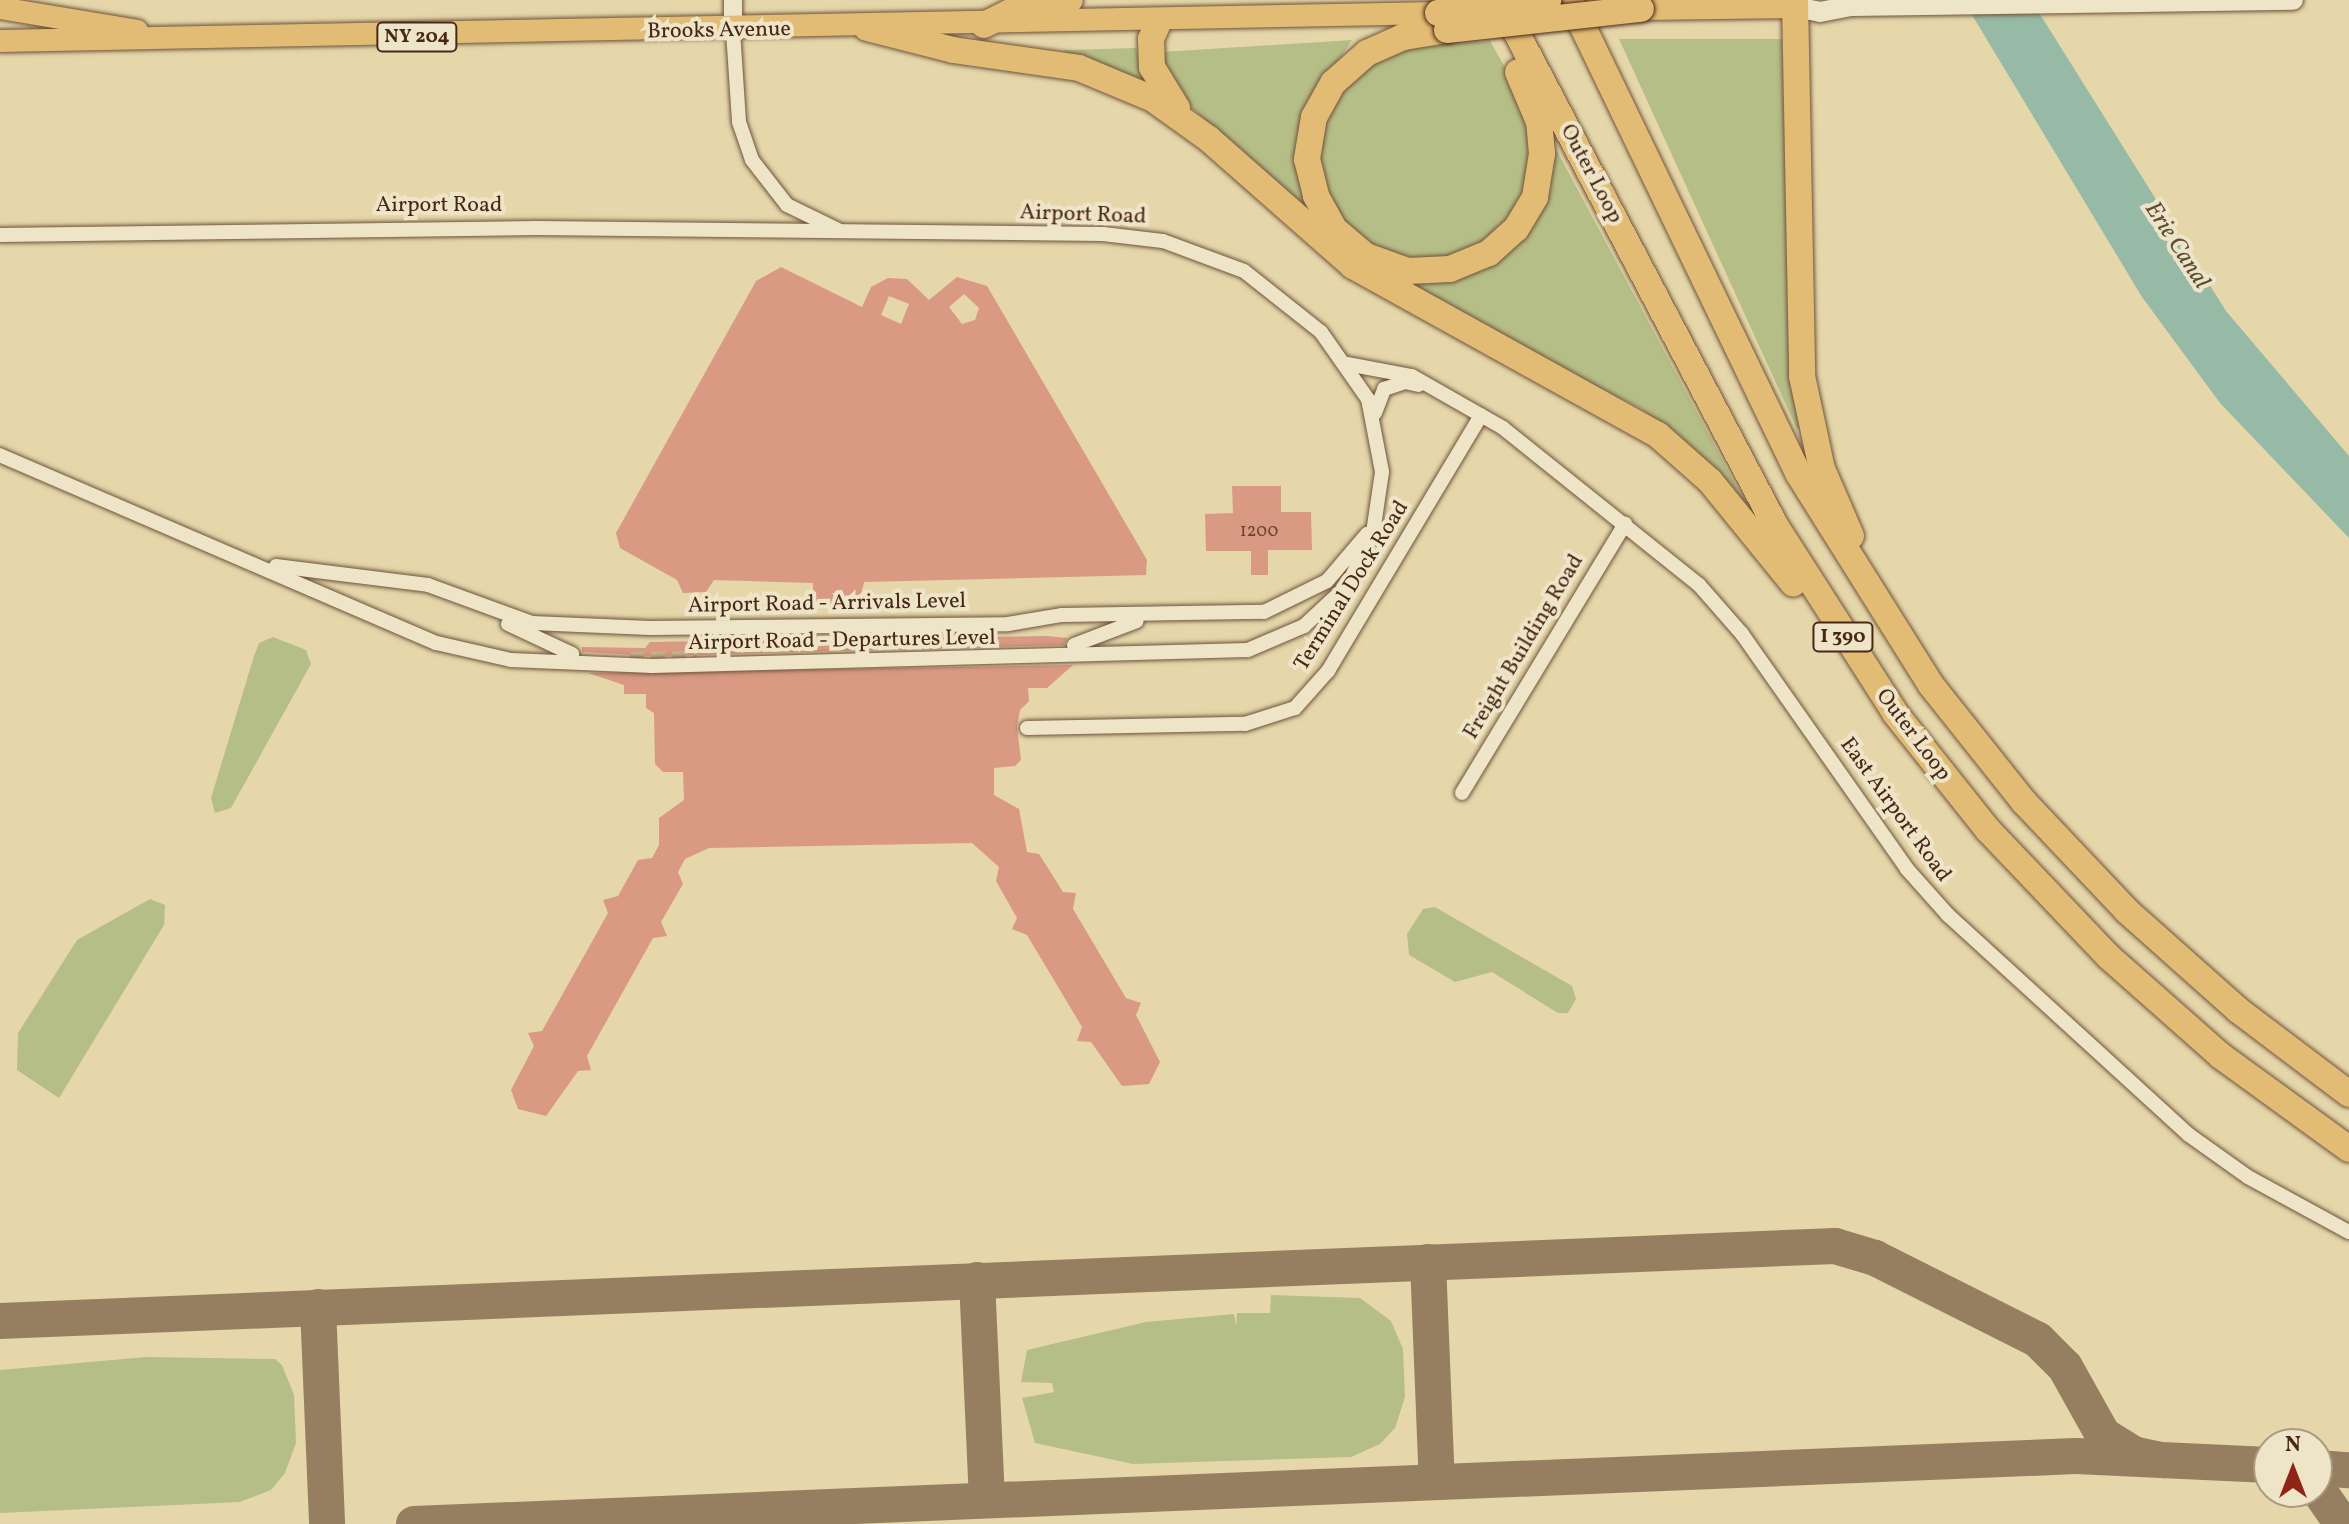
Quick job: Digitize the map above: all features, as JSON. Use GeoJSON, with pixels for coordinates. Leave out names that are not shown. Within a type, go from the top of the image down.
{"type":"FeatureCollection","features":[{"type":"Feature","properties":{"kind":"highway"},"geometry":{"type":"LineString","coordinates":[[984,25],[1022,6],[1070,0]]}},
{"type":"Feature","properties":{"kind":"highway"},"geometry":{"type":"LineString","coordinates":[[1498,0],[1506,46],[1539,122],[1542,163],[1535,197],[1516,229],[1481,258],[1450,269],[1408,271],[1366,256],[1329,222],[1310,178],[1310,134],[1324,96],[1358,59],[1394,40],[1442,21],[1548,0]]}},
{"type":"Feature","properties":{"kind":"highway","name":"Outer Loop"},"geometry":{"type":"LineString","coordinates":[[1498,0],[1775,525],[1895,713],[2021,868],[2127,975],[2221,1056],[2349,1149]]}},
{"type":"Feature","properties":{"kind":"highway","name":"Outer Loop"},"geometry":{"type":"LineString","coordinates":[[1570,0],[1798,473],[1874,602],[1946,705],[2015,792],[2127,911],[2238,1010],[2349,1094]]}},
{"type":"Feature","properties":{"kind":"highway"},"geometry":{"type":"LineString","coordinates":[[1799,3],[1799,339],[1807,411],[1846,525],[1946,705]]}},
{"type":"Feature","properties":{"kind":"highway"},"geometry":{"type":"LineString","coordinates":[[1442,21],[1641,9]]}},
{"type":"Feature","properties":{"kind":"highway"},"geometry":{"type":"LineString","coordinates":[[1159,21],[1150,46],[1155,75],[1209,139]]}},
{"type":"Feature","properties":{"kind":"highway"},"geometry":{"type":"LineString","coordinates":[[867,28],[953,50],[1092,72],[1153,99],[1209,139],[1353,266],[1624,412],[1680,452],[1739,514],[1895,713]]}},
{"type":"Feature","properties":{"kind":"main road"},"geometry":{"type":"LineString","coordinates":[[1641,9],[1799,3],[1820,12],[1849,3],[2293,0]]}},
{"type":"Feature","properties":{"kind":"main road"},"geometry":{"type":"LineString","coordinates":[[0,8],[197,41]]}},
{"type":"Feature","properties":{"kind":"main road","name":"Brooks Avenue"},"geometry":{"type":"LineString","coordinates":[[0,41],[197,41],[1159,21],[1442,21]]}},
{"type":"Feature","properties":{"kind":"street"},"geometry":{"type":"LineString","coordinates":[[733,0],[733,31]]}},
{"type":"Feature","properties":{"kind":"street","name":"Airport Road"},"geometry":{"type":"LineString","coordinates":[[733,31],[739,122],[761,175],[803,216],[866,234]]}},
{"type":"Feature","properties":{"kind":"street","name":"Airport Road"},"geometry":{"type":"LineString","coordinates":[[6,236],[97,230],[403,228],[1103,234],[1174,243],[1222,259],[1275,291],[1347,364],[1374,418],[1382,456],[1379,504]]}},
{"type":"Feature","properties":{"kind":"street","name":"East Airport Road"},"geometry":{"type":"LineString","coordinates":[[1347,364],[1412,376],[1481,415],[1625,524],[1699,585],[1733,623],[1939,907],[2189,1135],[2256,1182],[2349,1232]]}},
{"type":"Feature","properties":{"kind":"street","name":"East Airport Road"},"geometry":{"type":"LineString","coordinates":[[1374,418],[1384,389],[1405,382],[1432,388]]}},
{"type":"Feature","properties":{"kind":"street","name":"Terminal Dock Road"},"geometry":{"type":"LineString","coordinates":[[1027,728],[1245,724],[1295,708],[1328,671],[1481,415]]}},
{"type":"Feature","properties":{"kind":"street"},"geometry":{"type":"LineString","coordinates":[[0,455],[247,558]]}},
{"type":"Feature","properties":{"kind":"street","name":"Airport Road - Arrivals Level"},"geometry":{"type":"LineString","coordinates":[[1074,649],[1118,625],[1264,612],[1313,591],[1357,550],[1379,504]]}},
{"type":"Feature","properties":{"kind":"street","name":"Airport Road - Departures Level"},"geometry":{"type":"LineString","coordinates":[[247,558],[417,636],[485,656],[716,665],[1025,660],[1074,649],[1208,656],[1257,648],[1304,626],[1339,595],[1365,555],[1379,504]]}},
{"type":"Feature","properties":{"kind":"street","name":"Freight Building Road"},"geometry":{"type":"LineString","coordinates":[[1462,793],[1625,524]]}},
{"type":"Feature","properties":{"kind":"street","name":"Airport Road - Arrivals Level"},"geometry":{"type":"LineString","coordinates":[[247,558],[415,582],[532,623],[639,628],[1180,618]]}},
{"type":"Feature","properties":{"kind":"street","name":"Airport Road - Arrivals Level"},"geometry":{"type":"LineString","coordinates":[[477,605],[549,647],[582,658]]}},
{"type":"Feature","properties":{"kind":"shaded area"},"geometry":{"type":"Polygon","coordinates":[[[1619,39],[1782,39],[1791,373],[1803,426],[1797,429],[1619,39]]]}},
{"type":"Feature","properties":{"kind":"shaded area"},"geometry":{"type":"Polygon","coordinates":[[[1352,40],[1314,98],[1318,221],[1167,83],[1161,52],[1352,40]]]}},
{"type":"Feature","properties":{"kind":"shaded area"},"geometry":{"type":"Polygon","coordinates":[[[1490,41],[1514,83],[1530,136],[1531,182],[1502,232],[1451,260],[1404,262],[1347,233],[1317,170],[1328,105],[1338,90],[1394,49],[1490,41]]]}},
{"type":"Feature","properties":{"kind":"shaded area"},"geometry":{"type":"Polygon","coordinates":[[[1136,48],[1150,91],[1067,58],[1064,50],[1136,48]]]}},
{"type":"Feature","properties":{"kind":"shaded area"},"geometry":{"type":"Polygon","coordinates":[[[1557,151],[1747,506],[1640,408],[1390,283],[1478,269],[1547,154],[1557,151]]]}},
{"type":"Feature","properties":{"kind":"shaded area"},"geometry":{"type":"Polygon","coordinates":[[[273,637],[306,650],[311,664],[231,808],[215,813],[211,798],[254,656],[259,643],[273,637]]]}},
{"type":"Feature","properties":{"kind":"shaded area"},"geometry":{"type":"Polygon","coordinates":[[[150,899],[165,905],[164,925],[59,1098],[17,1070],[18,1033],[77,940],[150,899]]]}},
{"type":"Feature","properties":{"kind":"shaded area"},"geometry":{"type":"Polygon","coordinates":[[[1435,907],[1572,986],[1576,999],[1568,1013],[1558,1013],[1492,972],[1455,982],[1409,955],[1407,934],[1423,909],[1435,907]]]}},
{"type":"Feature","properties":{"kind":"shaded area"},"geometry":{"type":"Polygon","coordinates":[[[1271,1295],[1360,1298],[1391,1321],[1403,1349],[1405,1397],[1395,1428],[1380,1444],[1351,1457],[1133,1464],[1035,1443],[1022,1398],[1054,1392],[1052,1383],[1021,1382],[1027,1350],[1146,1322],[1234,1314],[1236,1326],[1237,1313],[1270,1313],[1271,1295]]]}},
{"type":"Feature","properties":{"kind":"shaded area"},"geometry":{"type":"Polygon","coordinates":[[[146,1357],[275,1359],[282,1365],[294,1395],[296,1443],[285,1473],[271,1490],[240,1502],[0,1513],[0,1370],[146,1357]]]}},
{"type":"Feature","properties":{"kind":"water","name":"Erie Canal"},"geometry":{"type":"Polygon","coordinates":[[[1963,0],[2031,0],[2226,311],[2349,456],[2349,538],[2220,403],[2142,297],[1963,0]]]}},
{"type":"Feature","properties":{"kind":"building"},"geometry":{"type":"Polygon","coordinates":[[[781,267],[862,307],[871,287],[888,278],[907,279],[929,300],[957,277],[987,286],[1147,560],[1146,575],[864,582],[859,604],[823,606],[813,599],[813,583],[714,580],[706,592],[683,593],[677,580],[620,548],[616,533],[756,281],[781,267]],[[964,294],[949,307],[962,324],[975,320],[979,308],[964,294]],[[889,296],[881,315],[901,324],[909,304],[889,296]]]}},
{"type":"Feature","properties":{"kind":"building"},"geometry":{"type":"Polygon","coordinates":[[[1232,486],[1281,486],[1281,512],[1311,512],[1312,550],[1268,550],[1268,575],[1251,575],[1251,551],[1206,551],[1205,514],[1233,513],[1232,486]]]}},
{"type":"Feature","properties":{"kind":"building"},"geometry":{"type":"Polygon","coordinates":[[[1067,638],[1064,645],[652,656],[582,652],[582,647],[645,648],[650,642],[1067,638]]]}},
{"type":"Feature","properties":{"kind":"building"},"geometry":{"type":"Polygon","coordinates":[[[1073,665],[1047,688],[1028,688],[1029,701],[1020,710],[1017,727],[1021,760],[1015,766],[994,768],[994,795],[1019,809],[1027,852],[1039,854],[1063,892],[1076,893],[1073,909],[1126,998],[1141,1003],[1136,1015],[1160,1062],[1149,1084],[1122,1086],[1091,1042],[1077,1041],[1082,1027],[1027,935],[1012,929],[1017,918],[996,881],[999,867],[972,843],[709,848],[685,859],[678,872],[683,884],[661,922],[667,936],[653,938],[587,1056],[591,1070],[578,1071],[546,1116],[518,1109],[511,1090],[534,1046],[528,1033],[542,1031],[608,913],[603,900],[618,896],[638,860],[652,858],[659,845],[659,818],[684,800],[683,772],[663,772],[655,764],[654,713],[646,708],[646,694],[624,694],[624,685],[588,673],[1073,665]]]}},
{"type":"Feature","properties":{"kind":"taxiway"},"geometry":{"type":"LineString","coordinates":[[0,1321],[1835,1246],[1875,1258],[2038,1340],[2065,1367],[2103,1435],[2133,1454],[2162,1460]]}},
{"type":"Feature","properties":{"kind":"taxiway"},"geometry":{"type":"LineString","coordinates":[[1428,1262],[1437,1482]]}},
{"type":"Feature","properties":{"kind":"taxiway"},"geometry":{"type":"LineString","coordinates":[[977,1280],[987,1500]]}},
{"type":"Feature","properties":{"kind":"taxiway"},"geometry":{"type":"LineString","coordinates":[[318,1307],[327,1524]]}},
{"type":"Feature","properties":{"kind":"taxiway"},"geometry":{"type":"LineString","coordinates":[[414,1524],[2076,1456],[2253,1464]]}},
{"type":"Feature","properties":{"kind":"taxiway"},"geometry":{"type":"LineString","coordinates":[[2333,1469],[2349,1470]]}},
{"type":"Feature","properties":{"kind":"taxiway"},"geometry":{"type":"LineString","coordinates":[[2331,1508],[2342,1524]]}},
{"type":"Feature","properties":{"kind":"tunnel"},"geometry":{"type":"LineString","coordinates":[[630,659],[697,658]]}}]}
